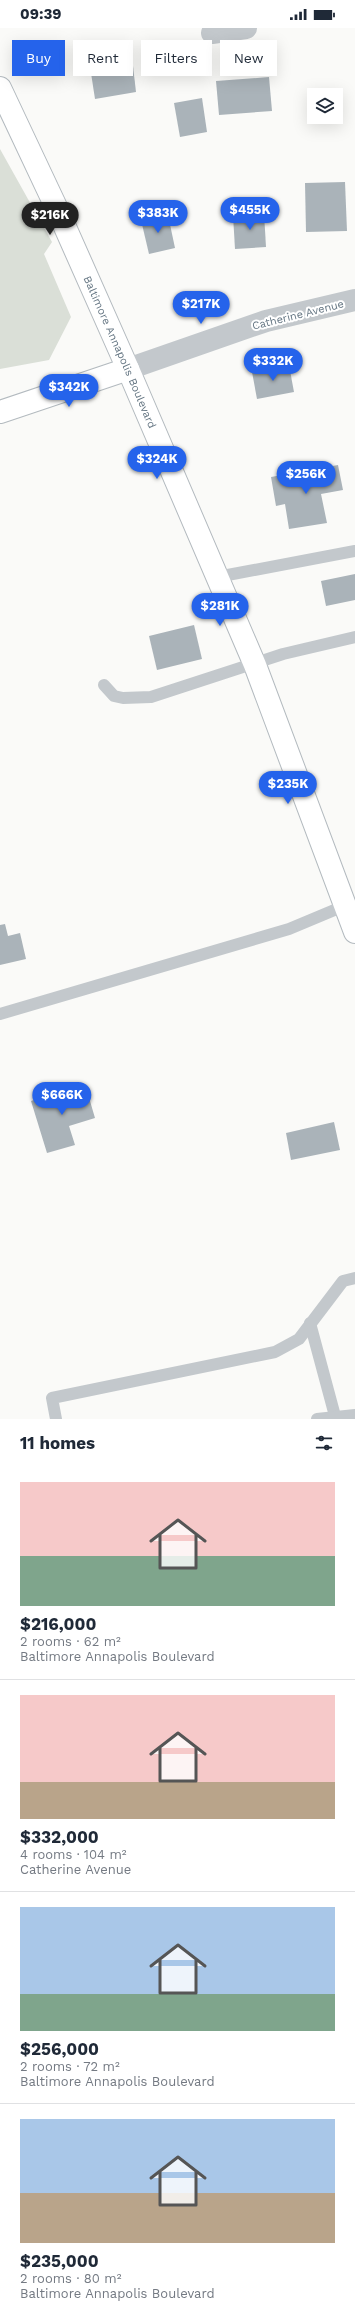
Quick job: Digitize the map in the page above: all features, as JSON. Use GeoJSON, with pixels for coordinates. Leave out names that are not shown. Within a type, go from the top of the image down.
{"type":"FeatureCollection","features":[{"type":"Feature","properties":{"kind":"main road","name":"Baltimore Annapolis Boulevard"},"geometry":{"type":"LineString","coordinates":[[0,88],[54,203],[128,370],[255,665],[355,932]]}},
{"type":"Feature","properties":{"kind":"main road"},"geometry":{"type":"LineString","coordinates":[[0,412],[128,370]]}},
{"type":"Feature","properties":{"kind":"street"},"geometry":{"type":"LineString","coordinates":[[212,33],[246,28]]}},
{"type":"Feature","properties":{"kind":"street","name":"Catherine Avenue"},"geometry":{"type":"LineString","coordinates":[[128,370],[266,321],[355,300]]}},
{"type":"Feature","properties":{"kind":"lane"},"geometry":{"type":"LineString","coordinates":[[217,577],[355,551]]}},
{"type":"Feature","properties":{"kind":"lane"},"geometry":{"type":"LineString","coordinates":[[104,685],[114,696],[123,698],[142,698],[255,665],[283,654],[355,636]]}},
{"type":"Feature","properties":{"kind":"lane"},"geometry":{"type":"LineString","coordinates":[[0,1014],[289,929],[344,906]]}},
{"type":"Feature","properties":{"kind":"lane"},"geometry":{"type":"LineString","coordinates":[[56,1419],[52,1398],[275,1352],[300,1339],[310,1323],[343,1281],[355,1278]]}},
{"type":"Feature","properties":{"kind":"lane"},"geometry":{"type":"LineString","coordinates":[[310,1323],[335,1416]]}},
{"type":"Feature","properties":{"kind":"lane"},"geometry":{"type":"LineString","coordinates":[[317,1419],[355,1415]]}},
{"type":"Feature","properties":{"kind":"shaded area"},"geometry":{"type":"Polygon","coordinates":[[[0,149],[52,242],[44,254],[71,317],[49,360],[0,369],[0,149]]]}},
{"type":"Feature","properties":{"kind":"building"},"geometry":{"type":"Polygon","coordinates":[[[133,66],[136,92],[95,99],[91,76],[133,76],[133,66]]]}},
{"type":"Feature","properties":{"kind":"building"},"geometry":{"type":"Polygon","coordinates":[[[269,77],[272,111],[219,115],[216,81],[269,77]]]}},
{"type":"Feature","properties":{"kind":"building"},"geometry":{"type":"Polygon","coordinates":[[[202,98],[207,132],[180,137],[174,103],[202,98]]]}},
{"type":"Feature","properties":{"kind":"building"},"geometry":{"type":"Polygon","coordinates":[[[345,182],[347,231],[306,232],[305,183],[345,182]]]}},
{"type":"Feature","properties":{"kind":"building"},"geometry":{"type":"Polygon","coordinates":[[[264,213],[266,247],[235,249],[233,215],[264,213]]]}},
{"type":"Feature","properties":{"kind":"building"},"geometry":{"type":"Polygon","coordinates":[[[168,215],[175,248],[149,254],[141,220],[168,215]]]}},
{"type":"Feature","properties":{"kind":"building"},"geometry":{"type":"Polygon","coordinates":[[[289,365],[294,392],[257,399],[252,372],[289,365]]]}},
{"type":"Feature","properties":{"kind":"building"},"geometry":{"type":"Polygon","coordinates":[[[338,465],[343,490],[321,494],[327,523],[289,529],[285,504],[276,506],[271,477],[338,465]]]}},
{"type":"Feature","properties":{"kind":"building"},"geometry":{"type":"Polygon","coordinates":[[[355,574],[355,600],[326,606],[321,581],[355,574]]]}},
{"type":"Feature","properties":{"kind":"building"},"geometry":{"type":"Polygon","coordinates":[[[194,625],[202,659],[157,670],[149,636],[194,625]]]}},
{"type":"Feature","properties":{"kind":"building"},"geometry":{"type":"Polygon","coordinates":[[[5,924],[8,936],[20,933],[26,959],[0,965],[0,925],[5,924]]]}},
{"type":"Feature","properties":{"kind":"building"},"geometry":{"type":"Polygon","coordinates":[[[85,1084],[95,1118],[69,1126],[75,1145],[47,1153],[31,1101],[85,1084]]]}},
{"type":"Feature","properties":{"kind":"building"},"geometry":{"type":"Polygon","coordinates":[[[334,1122],[340,1150],[291,1160],[286,1133],[334,1122]]]}}]}
